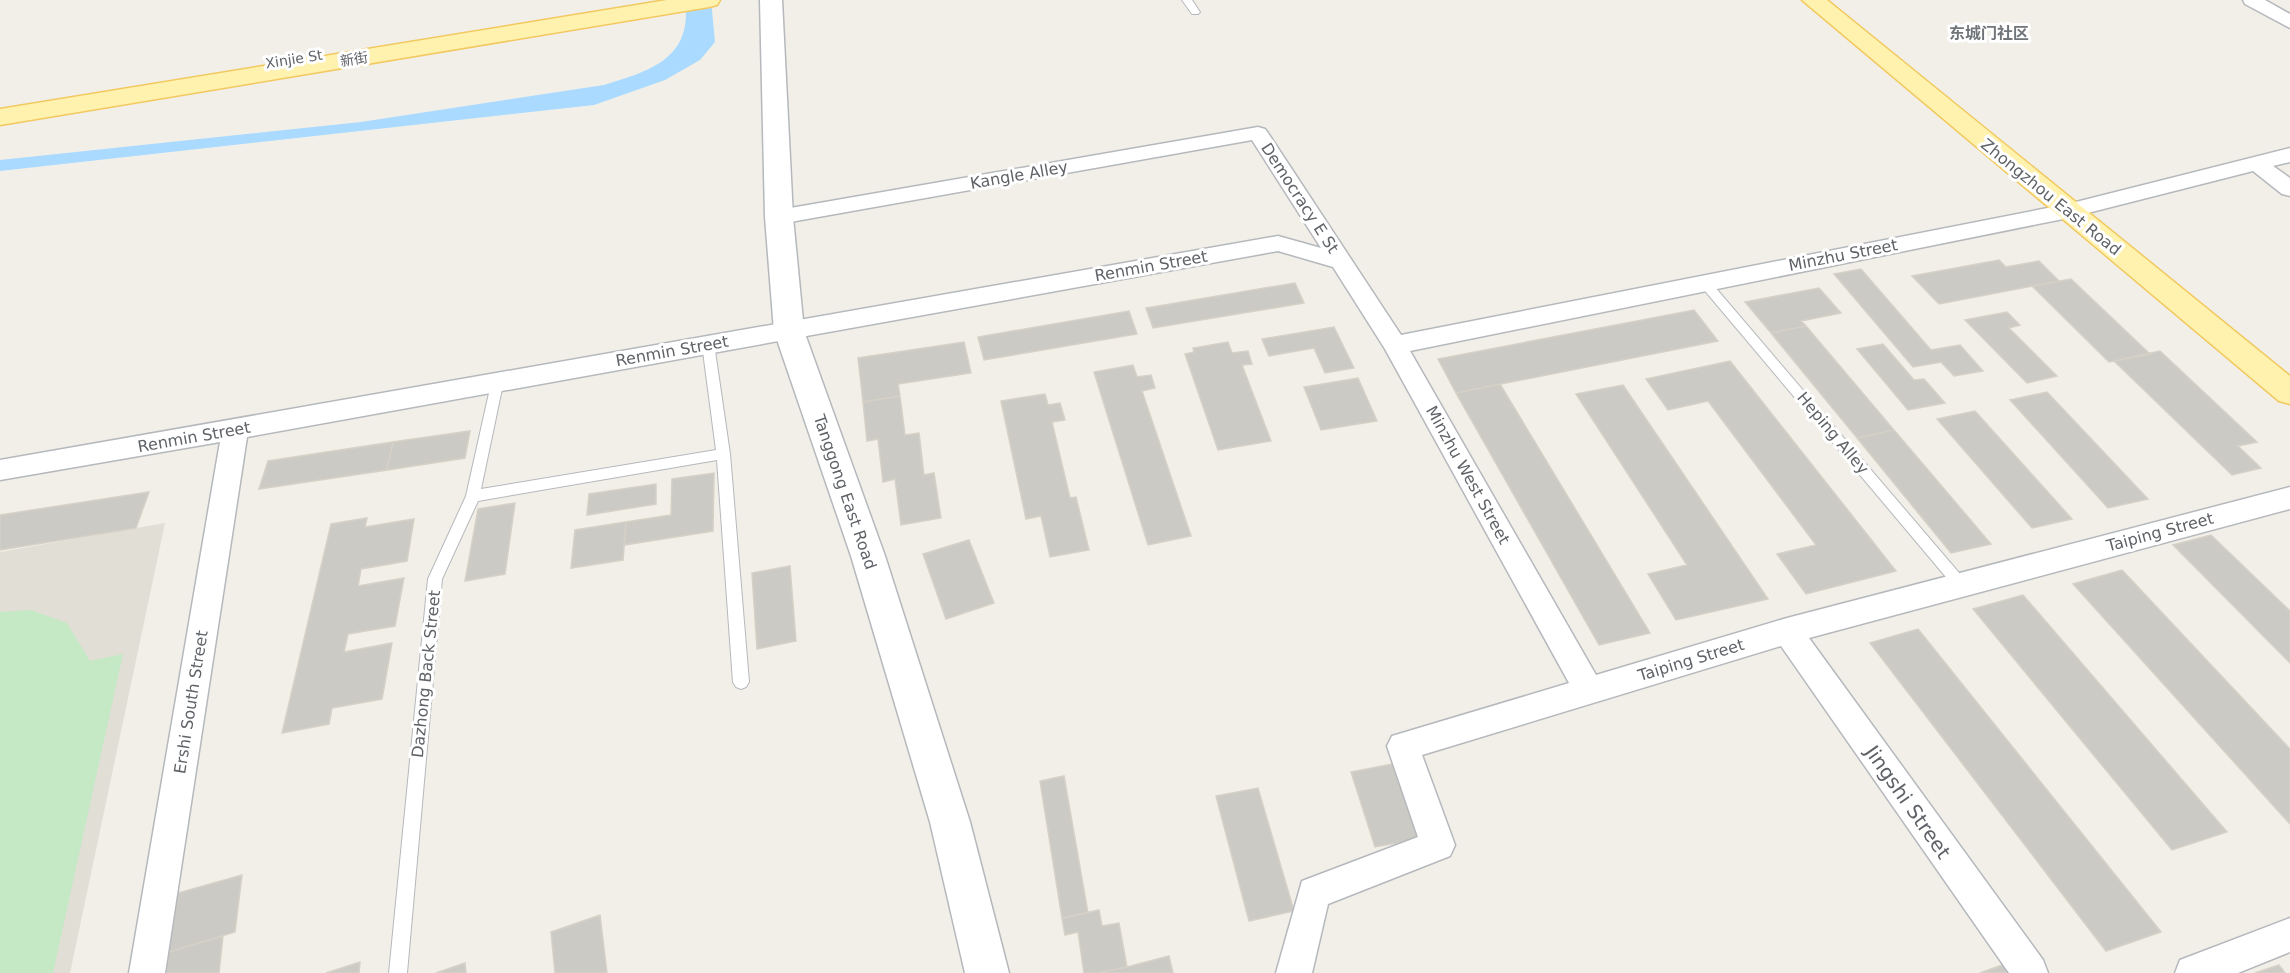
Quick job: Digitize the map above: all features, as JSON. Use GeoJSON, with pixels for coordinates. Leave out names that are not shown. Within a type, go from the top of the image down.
{"type":"FeatureCollection","features":[{"type":"Feature","properties":{"kind":"main road","name":"新街"},"geometry":{"type":"LineString","coordinates":[[0,117],[661,4],[709,0]]}},
{"type":"Feature","properties":{"kind":"main road","name":"Zhongzhou East Road"},"geometry":{"type":"LineString","coordinates":[[1813,0],[2290,371]]}},
{"type":"Feature","properties":{"kind":"main road","name":"Zhongzhou East Road"},"geometry":{"type":"LineString","coordinates":[[1837,0],[2290,393]]}},
{"type":"Feature","properties":{"kind":"main road","name":"Xinjie St"},"geometry":{"type":"LineString","coordinates":[[0,107],[661,4]]}},
{"type":"Feature","properties":{"kind":"street","name":"Tanggong East Road"},"geometry":{"type":"LineString","coordinates":[[771,0],[779,217],[789,331],[872,568],[950,822],[987,973]]}},
{"type":"Feature","properties":{"kind":"street"},"geometry":{"type":"LineString","coordinates":[[2252,0],[2290,22]]}},
{"type":"Feature","properties":{"kind":"street","name":"Kangle Alley"},"geometry":{"type":"LineString","coordinates":[[779,217],[1258,133]]}},
{"type":"Feature","properties":{"kind":"street","name":"Democracy E St"},"geometry":{"type":"LineString","coordinates":[[1258,133],[1342,262]]}},
{"type":"Feature","properties":{"kind":"street","name":"Minzhu Street"},"geometry":{"type":"LineString","coordinates":[[1395,345],[2079,208],[2290,155]]}},
{"type":"Feature","properties":{"kind":"street"},"geometry":{"type":"LineString","coordinates":[[2256,163],[2290,189]]}},
{"type":"Feature","properties":{"kind":"street","name":"Renmin Street"},"geometry":{"type":"LineString","coordinates":[[0,470],[497,384],[708,344],[1278,243],[1342,262]]}},
{"type":"Feature","properties":{"kind":"street","name":"Minzhu West Street"},"geometry":{"type":"LineString","coordinates":[[1342,262],[1395,345],[1589,691]]}},
{"type":"Feature","properties":{"kind":"street","name":"Ershi South Street"},"geometry":{"type":"LineString","coordinates":[[147,973],[235,430]]}},
{"type":"Feature","properties":{"kind":"street","name":"Taiping Street"},"geometry":{"type":"LineString","coordinates":[[1294,973],[1314,893],[1438,845],[1403,746],[1787,631],[2290,498]]}},
{"type":"Feature","properties":{"kind":"street","name":"Jingshi Street"},"geometry":{"type":"LineString","coordinates":[[1787,631],[2030,973]]}},
{"type":"Feature","properties":{"kind":"street"},"geometry":{"type":"LineString","coordinates":[[2193,973],[2290,935]]}},
{"type":"Feature","properties":{"kind":"lane"},"geometry":{"type":"LineString","coordinates":[[1187,0],[1195,12]]}},
{"type":"Feature","properties":{"kind":"lane","name":"Heping Alley"},"geometry":{"type":"LineString","coordinates":[[1704,282],[1961,585]]}},
{"type":"Feature","properties":{"kind":"lane"},"geometry":{"type":"LineString","coordinates":[[708,344],[723,454],[741,682]]}},
{"type":"Feature","properties":{"kind":"lane","name":"Dazhong Back Street"},"geometry":{"type":"LineString","coordinates":[[398,973],[435,579],[473,496],[497,384]]}},
{"type":"Feature","properties":{"kind":"lane"},"geometry":{"type":"LineString","coordinates":[[473,496],[723,454]]}},
{"type":"Feature","properties":{"kind":"shaded area"},"geometry":{"type":"Polygon","coordinates":[[[165,523],[70,973],[0,973],[0,552],[165,523]]]}},
{"type":"Feature","properties":{"kind":"green space"},"geometry":{"type":"Polygon","coordinates":[[[31,610],[67,623],[90,661],[123,654],[53,973],[0,973],[0,612],[31,610]]]}},
{"type":"Feature","properties":{"kind":"water"},"geometry":{"type":"Polygon","coordinates":[[[685,0],[711,0],[715,42],[700,60],[665,80],[594,105],[0,171],[0,160],[361,122],[604,85],[652,67],[675,49],[682,36],[686,20],[685,0]]]}},
{"type":"Feature","properties":{"kind":"building"},"geometry":{"type":"Polygon","coordinates":[[[1999,260],[2006,267],[2039,261],[2059,281],[1939,304],[1912,276],[1999,260]]]}},
{"type":"Feature","properties":{"kind":"building"},"geometry":{"type":"Polygon","coordinates":[[[1861,269],[1931,350],[1960,345],[1983,371],[1954,376],[1941,362],[1913,367],[1834,274],[1861,269]]]}},
{"type":"Feature","properties":{"kind":"building"},"geometry":{"type":"Polygon","coordinates":[[[2071,279],[2150,354],[2109,362],[2032,286],[2071,279]]]}},
{"type":"Feature","properties":{"kind":"building"},"geometry":{"type":"Polygon","coordinates":[[[1295,283],[1304,303],[1153,328],[1146,308],[1295,283]]]}},
{"type":"Feature","properties":{"kind":"building"},"geometry":{"type":"Polygon","coordinates":[[[1819,288],[1841,313],[1801,321],[1806,326],[1771,333],[1745,302],[1819,288]]]}},
{"type":"Feature","properties":{"kind":"building"},"geometry":{"type":"Polygon","coordinates":[[[1694,310],[1718,341],[1456,393],[1438,359],[1694,310]]]}},
{"type":"Feature","properties":{"kind":"building"},"geometry":{"type":"Polygon","coordinates":[[[1129,311],[1137,334],[984,360],[978,337],[1129,311]]]}},
{"type":"Feature","properties":{"kind":"building"},"geometry":{"type":"Polygon","coordinates":[[[2007,312],[2020,325],[2009,328],[2057,376],[2027,383],[1965,320],[2007,312]]]}},
{"type":"Feature","properties":{"kind":"building"},"geometry":{"type":"Polygon","coordinates":[[[1806,326],[1894,430],[1857,438],[1771,333],[1806,326]]]}},
{"type":"Feature","properties":{"kind":"building"},"geometry":{"type":"Polygon","coordinates":[[[1334,327],[1354,368],[1325,373],[1314,348],[1269,356],[1262,339],[1334,327]]]}},
{"type":"Feature","properties":{"kind":"building"},"geometry":{"type":"Polygon","coordinates":[[[964,342],[971,373],[898,384],[900,396],[863,402],[858,358],[964,342]]]}},
{"type":"Feature","properties":{"kind":"building"},"geometry":{"type":"Polygon","coordinates":[[[1228,342],[1232,353],[1248,351],[1252,364],[1242,365],[1271,441],[1218,450],[1185,354],[1194,352],[1193,348],[1228,342]]]}},
{"type":"Feature","properties":{"kind":"building"},"geometry":{"type":"Polygon","coordinates":[[[1883,344],[1914,380],[1924,379],[1945,403],[1908,410],[1857,349],[1883,344]]]}},
{"type":"Feature","properties":{"kind":"building"},"geometry":{"type":"Polygon","coordinates":[[[2160,351],[2257,442],[2238,446],[2261,468],[2232,475],[2114,361],[2160,351]]]}},
{"type":"Feature","properties":{"kind":"building"},"geometry":{"type":"Polygon","coordinates":[[[1730,361],[1896,571],[1806,594],[1777,554],[1816,545],[1708,401],[1668,410],[1646,379],[1730,361]]]}},
{"type":"Feature","properties":{"kind":"building"},"geometry":{"type":"Polygon","coordinates":[[[1133,365],[1137,377],[1151,375],[1155,388],[1142,391],[1191,536],[1148,545],[1094,372],[1133,365]]]}},
{"type":"Feature","properties":{"kind":"building"},"geometry":{"type":"Polygon","coordinates":[[[1358,378],[1377,421],[1321,430],[1304,387],[1358,378]]]}},
{"type":"Feature","properties":{"kind":"building"},"geometry":{"type":"Polygon","coordinates":[[[1500,384],[1650,633],[1599,645],[1456,393],[1500,384]]]}},
{"type":"Feature","properties":{"kind":"building"},"geometry":{"type":"Polygon","coordinates":[[[1623,385],[1768,599],[1676,620],[1648,574],[1687,565],[1576,394],[1623,385]]]}},
{"type":"Feature","properties":{"kind":"building"},"geometry":{"type":"Polygon","coordinates":[[[2047,392],[2148,499],[2108,508],[2010,400],[2047,392]]]}},
{"type":"Feature","properties":{"kind":"building"},"geometry":{"type":"Polygon","coordinates":[[[1045,394],[1048,405],[1060,403],[1065,420],[1052,422],[1070,498],[1076,497],[1089,550],[1050,557],[1041,516],[1026,519],[1001,401],[1045,394]]]}},
{"type":"Feature","properties":{"kind":"building"},"geometry":{"type":"Polygon","coordinates":[[[900,396],[905,435],[919,433],[924,475],[934,473],[941,518],[901,525],[895,479],[883,482],[878,439],[867,441],[863,402],[900,396]]]}},
{"type":"Feature","properties":{"kind":"building"},"geometry":{"type":"Polygon","coordinates":[[[1975,411],[2072,519],[2032,528],[1937,419],[1975,411]]]}},
{"type":"Feature","properties":{"kind":"building"},"geometry":{"type":"Polygon","coordinates":[[[1894,430],[1991,544],[1951,553],[1857,438],[1894,430]]]}},
{"type":"Feature","properties":{"kind":"building"},"geometry":{"type":"Polygon","coordinates":[[[470,431],[465,458],[387,470],[393,442],[470,431]]]}},
{"type":"Feature","properties":{"kind":"building"},"geometry":{"type":"Polygon","coordinates":[[[393,442],[387,470],[259,489],[268,461],[393,442]]]}},
{"type":"Feature","properties":{"kind":"building"},"geometry":{"type":"Polygon","coordinates":[[[714,473],[713,531],[624,545],[626,522],[671,515],[672,479],[714,473]]]}},
{"type":"Feature","properties":{"kind":"building"},"geometry":{"type":"Polygon","coordinates":[[[656,484],[656,504],[587,515],[589,494],[656,484]]]}},
{"type":"Feature","properties":{"kind":"building"},"geometry":{"type":"Polygon","coordinates":[[[149,492],[136,528],[0,550],[0,515],[149,492]]]}},
{"type":"Feature","properties":{"kind":"building"},"geometry":{"type":"Polygon","coordinates":[[[515,503],[505,574],[465,581],[478,509],[515,503]]]}},
{"type":"Feature","properties":{"kind":"building"},"geometry":{"type":"Polygon","coordinates":[[[367,518],[365,527],[414,519],[407,561],[361,569],[358,586],[404,578],[395,626],[348,634],[344,652],[392,643],[382,699],[332,708],[329,724],[282,733],[331,524],[367,518]]]}},
{"type":"Feature","properties":{"kind":"building"},"geometry":{"type":"Polygon","coordinates":[[[626,522],[623,560],[571,568],[575,530],[626,522]]]}},
{"type":"Feature","properties":{"kind":"building"},"geometry":{"type":"Polygon","coordinates":[[[2211,535],[2290,611],[2290,663],[2173,545],[2211,535]]]}},
{"type":"Feature","properties":{"kind":"building"},"geometry":{"type":"Polygon","coordinates":[[[969,540],[994,603],[946,619],[923,554],[969,540]]]}},
{"type":"Feature","properties":{"kind":"building"},"geometry":{"type":"Polygon","coordinates":[[[790,566],[796,641],[757,649],[752,573],[790,566]]]}},
{"type":"Feature","properties":{"kind":"building"},"geometry":{"type":"Polygon","coordinates":[[[2122,570],[2290,749],[2290,824],[2073,584],[2122,570]]]}},
{"type":"Feature","properties":{"kind":"building"},"geometry":{"type":"Polygon","coordinates":[[[2023,595],[2227,832],[2172,850],[1973,609],[2023,595]]]}},
{"type":"Feature","properties":{"kind":"building"},"geometry":{"type":"Polygon","coordinates":[[[1918,629],[2161,932],[2106,951],[1870,643],[1918,629]]]}},
{"type":"Feature","properties":{"kind":"building"},"geometry":{"type":"Polygon","coordinates":[[[1392,764],[1419,839],[1375,847],[1351,772],[1392,764]]]}},
{"type":"Feature","properties":{"kind":"building"},"geometry":{"type":"Polygon","coordinates":[[[1064,776],[1088,913],[1062,918],[1040,781],[1064,776]]]}},
{"type":"Feature","properties":{"kind":"building"},"geometry":{"type":"Polygon","coordinates":[[[1258,788],[1294,911],[1249,921],[1216,796],[1258,788]]]}},
{"type":"Feature","properties":{"kind":"building"},"geometry":{"type":"Polygon","coordinates":[[[242,875],[235,932],[169,952],[178,893],[242,875]]]}},
{"type":"Feature","properties":{"kind":"building"},"geometry":{"type":"Polygon","coordinates":[[[1099,910],[1102,926],[1119,923],[1127,967],[1098,973],[1084,973],[1078,932],[1065,935],[1062,918],[1099,910]]]}},
{"type":"Feature","properties":{"kind":"building"},"geometry":{"type":"Polygon","coordinates":[[[600,915],[607,973],[555,973],[551,932],[600,915]]]}},
{"type":"Feature","properties":{"kind":"building"},"geometry":{"type":"Polygon","coordinates":[[[223,936],[219,973],[166,973],[169,952],[223,936]]]}},
{"type":"Feature","properties":{"kind":"building"},"geometry":{"type":"Polygon","coordinates":[[[1169,956],[1173,973],[1098,973],[1127,967],[1169,956]]]}},
{"type":"Feature","properties":{"kind":"building"},"geometry":{"type":"Polygon","coordinates":[[[360,962],[359,973],[326,973],[360,962]]]}},
{"type":"Feature","properties":{"kind":"building"},"geometry":{"type":"Polygon","coordinates":[[[465,963],[466,973],[436,973],[465,963]]]}},
{"type":"Feature","properties":{"kind":"building"},"geometry":{"type":"Polygon","coordinates":[[[2005,964],[2011,973],[1980,973],[2005,964]]]}},
{"type":"Feature","properties":{"kind":"building"},"geometry":{"type":"Polygon","coordinates":[[[2279,965],[2285,973],[2255,973],[2279,965]]]}},
{"type":"Feature","properties":{"kind":"district","name":"东城门社区"},"geometry":{"type":"Point","coordinates":[1989,33]}}]}
